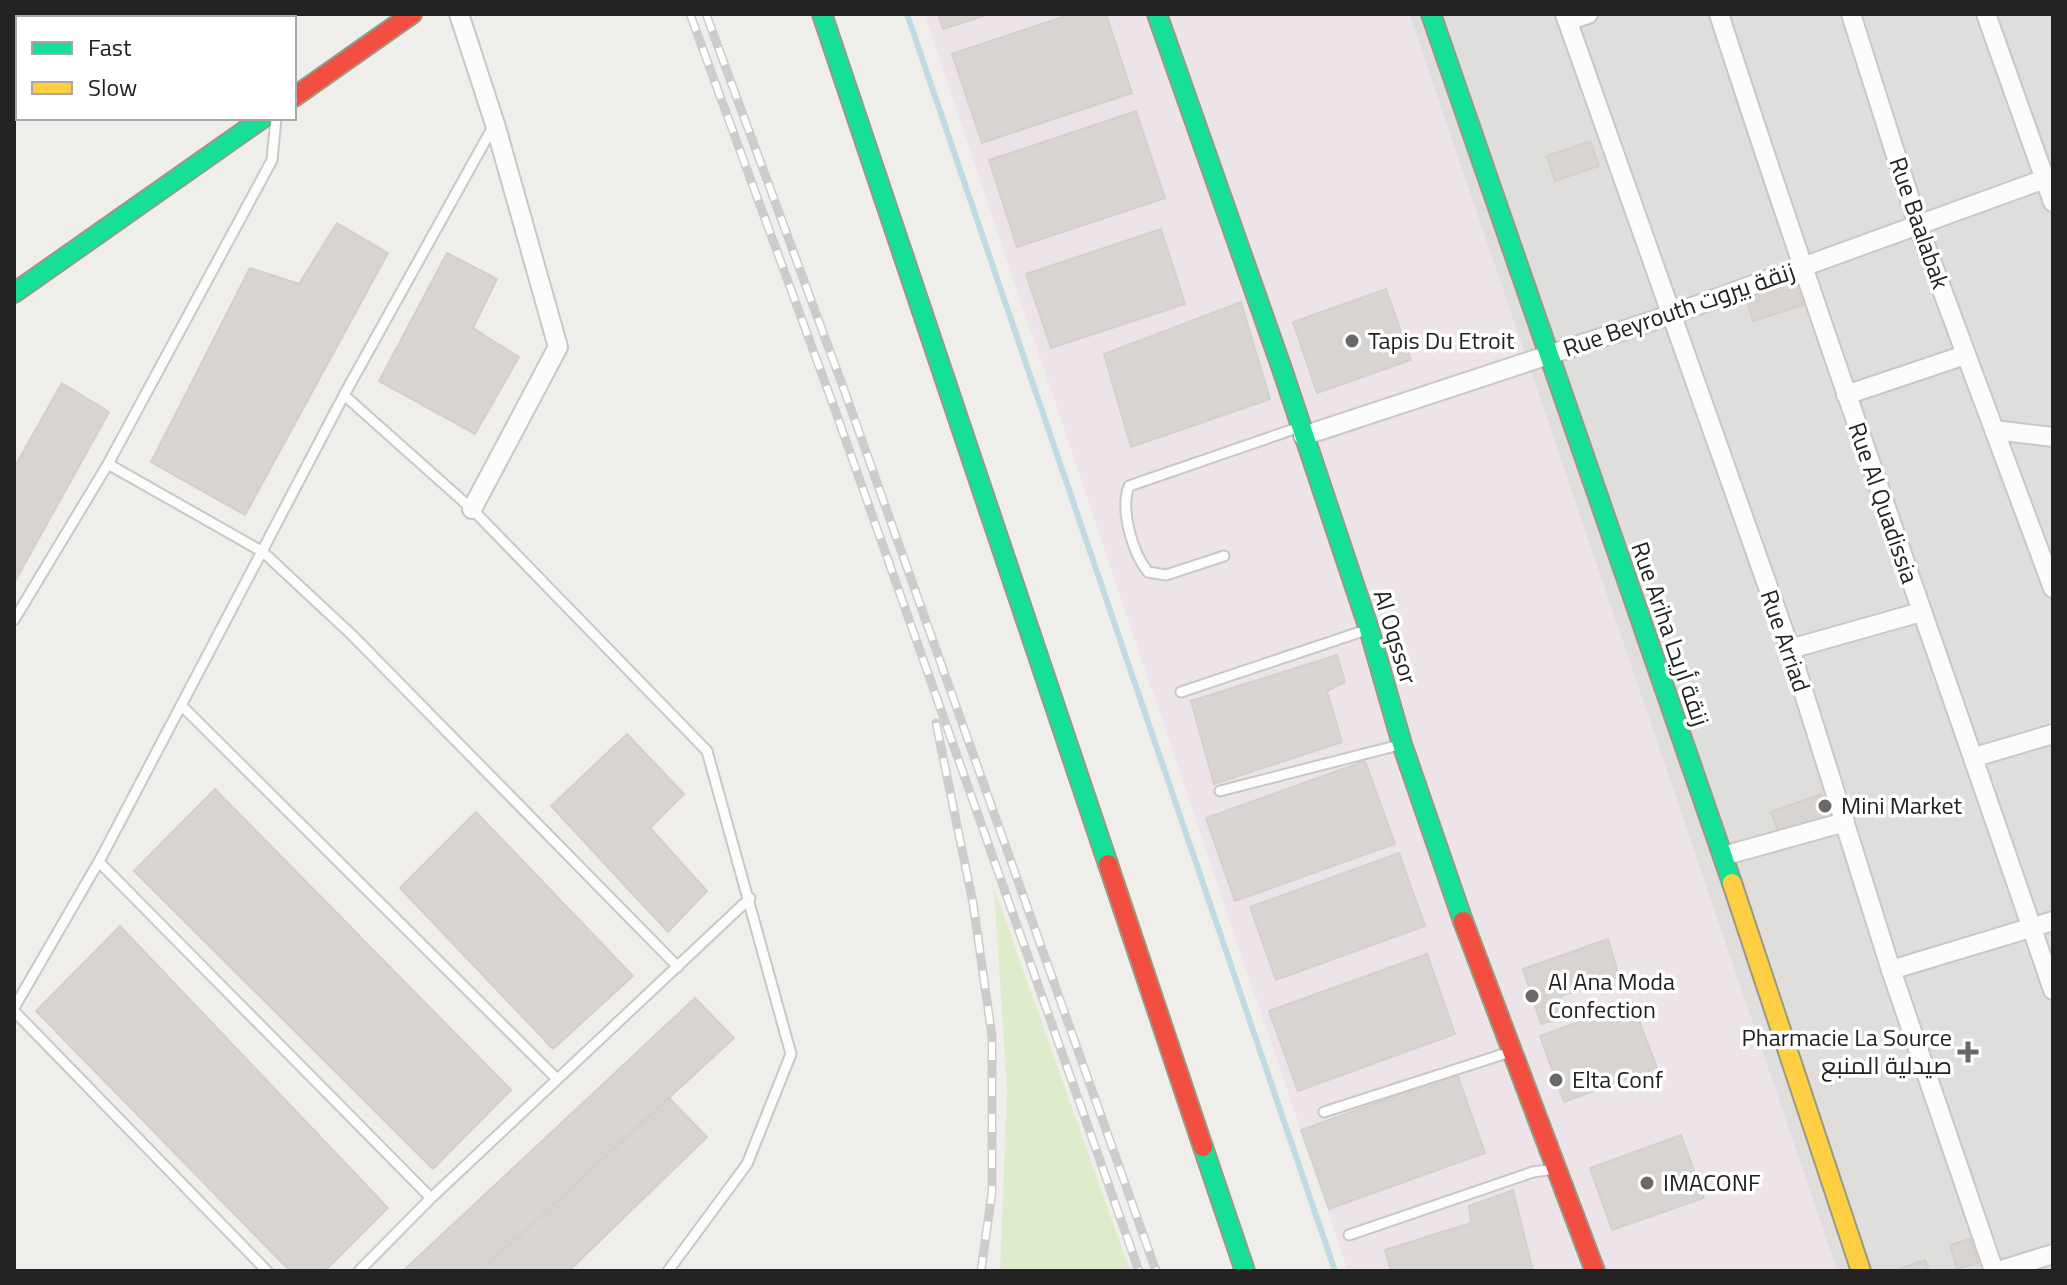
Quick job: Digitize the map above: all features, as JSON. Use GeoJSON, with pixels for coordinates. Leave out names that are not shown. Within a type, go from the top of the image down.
{"type":"FeatureCollection","features":[{"type":"Feature","properties":{"kind":"street"},"geometry":{"type":"LineString","coordinates":[[296,96],[412,14]]}},
{"type":"Feature","properties":{"kind":"street"},"geometry":{"type":"LineString","coordinates":[[459,14],[495,124],[558,347],[472,509]]}},
{"type":"Feature","properties":{"kind":"street"},"geometry":{"type":"LineString","coordinates":[[822,14],[1245,1271]]}},
{"type":"Feature","properties":{"kind":"street","name":"Al Oqssor"},"geometry":{"type":"LineString","coordinates":[[1157,14],[1369,629],[1402,744],[1470,940],[1595,1271]]}},
{"type":"Feature","properties":{"kind":"street","name":"Rue Ariha زنقة أريحا"},"geometry":{"type":"LineString","coordinates":[[1431,14],[1723,856],[1861,1271]]}},
{"type":"Feature","properties":{"kind":"street"},"geometry":{"type":"LineString","coordinates":[[1566,18],[1588,14]]}},
{"type":"Feature","properties":{"kind":"street","name":"Rue Al Quadissia"},"geometry":{"type":"LineString","coordinates":[[1719,14],[1801,268],[1975,757],[2053,990]]}},
{"type":"Feature","properties":{"kind":"street","name":"Rue Baalabak"},"geometry":{"type":"LineString","coordinates":[[1851,14],[1919,228],[2053,588]]}},
{"type":"Feature","properties":{"kind":"street"},"geometry":{"type":"LineString","coordinates":[[1986,14],[2049,178],[2053,202]]}},
{"type":"Feature","properties":{"kind":"street","name":"Rue Arriad"},"geometry":{"type":"LineString","coordinates":[[1566,18],[1673,314],[1725,474],[1790,649],[1891,970],[1996,1271]]}},
{"type":"Feature","properties":{"kind":"street"},"geometry":{"type":"LineString","coordinates":[[14,293],[260,120]]}},
{"type":"Feature","properties":{"kind":"street","name":"Rue Beyrouth زنقة بيروت"},"geometry":{"type":"LineString","coordinates":[[1302,432],[1549,356],[1673,314],[1919,228],[2049,178]]}},
{"type":"Feature","properties":{"kind":"street"},"geometry":{"type":"LineString","coordinates":[[1846,395],[1965,355]]}},
{"type":"Feature","properties":{"kind":"street"},"geometry":{"type":"LineString","coordinates":[[1994,430],[2053,437]]}},
{"type":"Feature","properties":{"kind":"street"},"geometry":{"type":"LineString","coordinates":[[1790,649],[1921,612]]}},
{"type":"Feature","properties":{"kind":"street"},"geometry":{"type":"LineString","coordinates":[[1975,757],[2053,734]]}},
{"type":"Feature","properties":{"kind":"street"},"geometry":{"type":"LineString","coordinates":[[1723,856],[1845,822]]}},
{"type":"Feature","properties":{"kind":"street"},"geometry":{"type":"LineString","coordinates":[[1891,970],[2053,921]]}},
{"type":"Feature","properties":{"kind":"street"},"geometry":{"type":"LineString","coordinates":[[1996,1271],[2053,1254]]}},
{"type":"Feature","properties":{"kind":"lane"},"geometry":{"type":"LineString","coordinates":[[14,620],[108,464],[272,160],[276,120]]}},
{"type":"Feature","properties":{"kind":"lane"},"geometry":{"type":"LineString","coordinates":[[267,1271],[14,1009],[99,862],[344,395],[495,124]]}},
{"type":"Feature","properties":{"kind":"lane"},"geometry":{"type":"LineString","coordinates":[[344,395],[472,509],[707,751],[791,1054],[747,1164],[668,1271]]}},
{"type":"Feature","properties":{"kind":"lane"},"geometry":{"type":"LineString","coordinates":[[1224,556],[1166,575],[1148,572],[1137,553],[1125,508],[1129,486],[1302,432]]}},
{"type":"Feature","properties":{"kind":"lane"},"geometry":{"type":"LineString","coordinates":[[108,464],[263,552],[351,634],[678,967]]}},
{"type":"Feature","properties":{"kind":"lane"},"geometry":{"type":"LineString","coordinates":[[1181,692],[1369,629]]}},
{"type":"Feature","properties":{"kind":"lane"},"geometry":{"type":"LineString","coordinates":[[182,706],[557,1079]]}},
{"type":"Feature","properties":{"kind":"lane"},"geometry":{"type":"LineString","coordinates":[[1220,791],[1381,746],[1402,744]]}},
{"type":"Feature","properties":{"kind":"lane"},"geometry":{"type":"LineString","coordinates":[[99,862],[431,1198]]}},
{"type":"Feature","properties":{"kind":"lane"},"geometry":{"type":"LineString","coordinates":[[359,1271],[431,1198],[750,898]]}},
{"type":"Feature","properties":{"kind":"lane"},"geometry":{"type":"LineString","coordinates":[[1324,1112],[1513,1051]]}},
{"type":"Feature","properties":{"kind":"lane"},"geometry":{"type":"LineString","coordinates":[[1349,1235],[1533,1172],[1558,1169]]}},
{"type":"Feature","properties":{"kind":"shaded area"},"geometry":{"type":"Polygon","coordinates":[[[924,14],[1409,14],[1837,1271],[1348,1271],[924,14]]]}},
{"type":"Feature","properties":{"kind":"shaded area"},"geometry":{"type":"Polygon","coordinates":[[[1409,14],[2053,14],[2053,1271],[1837,1271],[1409,14]]]}},
{"type":"Feature","properties":{"kind":"green space"},"geometry":{"type":"Polygon","coordinates":[[[994,888],[1130,1271],[1000,1271],[1007,1090],[994,888]]]}},
{"type":"Feature","properties":{"kind":"building"},"geometry":{"type":"Polygon","coordinates":[[[938,14],[989,14],[943,29],[938,14]]]}},
{"type":"Feature","properties":{"kind":"building"},"geometry":{"type":"Polygon","coordinates":[[[1072,14],[1106,14],[1132,93],[982,143],[952,54],[1072,14]]]}},
{"type":"Feature","properties":{"kind":"building"},"geometry":{"type":"Polygon","coordinates":[[[1136,111],[1165,198],[1017,247],[989,160],[1136,111]]]}},
{"type":"Feature","properties":{"kind":"building"},"geometry":{"type":"Polygon","coordinates":[[[1590,141],[1599,166],[1555,181],[1547,156],[1590,141]]]}},
{"type":"Feature","properties":{"kind":"building"},"geometry":{"type":"Polygon","coordinates":[[[337,223],[388,253],[245,515],[151,462],[250,268],[299,284],[337,223]]]}},
{"type":"Feature","properties":{"kind":"building"},"geometry":{"type":"Polygon","coordinates":[[[1161,229],[1185,304],[1051,348],[1026,274],[1161,229]]]}},
{"type":"Feature","properties":{"kind":"building"},"geometry":{"type":"Polygon","coordinates":[[[447,253],[497,279],[473,328],[519,357],[475,434],[379,381],[447,253]]]}},
{"type":"Feature","properties":{"kind":"building"},"geometry":{"type":"Polygon","coordinates":[[[1795,279],[1803,305],[1753,321],[1745,295],[1795,279]]]}},
{"type":"Feature","properties":{"kind":"building","name":"Tapis Du Etroit"},"geometry":{"type":"Polygon","coordinates":[[[1386,289],[1411,360],[1317,393],[1293,322],[1386,289]]]}},
{"type":"Feature","properties":{"kind":"building"},"geometry":{"type":"Polygon","coordinates":[[[1241,302],[1270,399],[1131,447],[1104,354],[1241,302]]]}},
{"type":"Feature","properties":{"kind":"building"},"geometry":{"type":"Polygon","coordinates":[[[62,383],[109,412],[14,583],[14,468],[62,383]]]}},
{"type":"Feature","properties":{"kind":"building"},"geometry":{"type":"Polygon","coordinates":[[[1337,655],[1345,682],[1327,691],[1342,742],[1214,784],[1191,701],[1337,655]]]}},
{"type":"Feature","properties":{"kind":"building"},"geometry":{"type":"Polygon","coordinates":[[[627,734],[684,794],[650,828],[707,891],[668,932],[551,806],[627,734]]]}},
{"type":"Feature","properties":{"kind":"building"},"geometry":{"type":"Polygon","coordinates":[[[1365,761],[1395,844],[1235,901],[1206,818],[1365,761]]]}},
{"type":"Feature","properties":{"kind":"building"},"geometry":{"type":"Polygon","coordinates":[[[215,789],[511,1090],[433,1169],[134,871],[215,789]]]}},
{"type":"Feature","properties":{"kind":"building"},"geometry":{"type":"Polygon","coordinates":[[[1821,794],[1830,819],[1780,837],[1771,812],[1821,794]]]}},
{"type":"Feature","properties":{"kind":"building"},"geometry":{"type":"Polygon","coordinates":[[[476,812],[633,976],[553,1049],[400,888],[476,812]]]}},
{"type":"Feature","properties":{"kind":"building"},"geometry":{"type":"Polygon","coordinates":[[[1399,853],[1425,926],[1276,980],[1250,907],[1399,853]]]}},
{"type":"Feature","properties":{"kind":"building"},"geometry":{"type":"Polygon","coordinates":[[[120,926],[388,1208],[325,1271],[290,1271],[36,1011],[120,926]]]}},
{"type":"Feature","properties":{"kind":"building"},"geometry":{"type":"Polygon","coordinates":[[[1608,939],[1619,976],[1561,996],[1567,1017],[1541,1024],[1523,969],[1608,939]]]}},
{"type":"Feature","properties":{"kind":"building"},"geometry":{"type":"Polygon","coordinates":[[[1427,954],[1455,1034],[1298,1091],[1269,1011],[1427,954]]]}},
{"type":"Feature","properties":{"kind":"building"},"geometry":{"type":"Polygon","coordinates":[[[695,998],[734,1038],[481,1271],[403,1271],[695,998]]]}},
{"type":"Feature","properties":{"kind":"building"},"geometry":{"type":"Polygon","coordinates":[[[1632,1002],[1657,1068],[1564,1102],[1540,1036],[1632,1002]]]}},
{"type":"Feature","properties":{"kind":"building"},"geometry":{"type":"Polygon","coordinates":[[[1457,1074],[1485,1153],[1329,1209],[1301,1130],[1457,1074]]]}},
{"type":"Feature","properties":{"kind":"building"},"geometry":{"type":"Polygon","coordinates":[[[669,1098],[707,1137],[569,1271],[481,1271],[669,1098]]]}},
{"type":"Feature","properties":{"kind":"building","name":"IMACONF"},"geometry":{"type":"Polygon","coordinates":[[[1681,1135],[1704,1198],[1612,1230],[1590,1168],[1681,1135]]]}},
{"type":"Feature","properties":{"kind":"building"},"geometry":{"type":"Polygon","coordinates":[[[1513,1190],[1533,1271],[1391,1271],[1385,1250],[1471,1223],[1469,1206],[1513,1190]]]}},
{"type":"Feature","properties":{"kind":"building"},"geometry":{"type":"Polygon","coordinates":[[[1970,1239],[1978,1263],[1957,1269],[1950,1245],[1970,1239]]]}},
{"type":"Feature","properties":{"kind":"building"},"geometry":{"type":"Polygon","coordinates":[[[1925,1260],[1929,1271],[1893,1271],[1925,1260]]]}},
{"type":"Feature","properties":{"kind":"waterway"},"geometry":{"type":"LineString","coordinates":[[907,14],[1335,1271]]}},
{"type":"Feature","properties":{"kind":"railway"},"geometry":{"type":"LineString","coordinates":[[690,14],[834,407],[1139,1271]]}},
{"type":"Feature","properties":{"kind":"railway"},"geometry":{"type":"LineString","coordinates":[[706,14],[846,395],[1156,1271]]}},
{"type":"Feature","properties":{"kind":"railway"},"geometry":{"type":"LineString","coordinates":[[936,723],[973,903],[992,1036],[992,1192],[981,1271]]}},
{"type":"Feature","properties":{"kind":"traffic: fast"},"geometry":{"type":"LineString","coordinates":[[822,14],[1108,864]]}},
{"type":"Feature","properties":{"kind":"traffic: fast"},"geometry":{"type":"LineString","coordinates":[[1157,14],[1281,366],[1369,629],[1402,744],[1463,921]]}},
{"type":"Feature","properties":{"kind":"traffic: fast"},"geometry":{"type":"LineString","coordinates":[[1431,14],[1732,883]]}},
{"type":"Feature","properties":{"kind":"traffic: fast"},"geometry":{"type":"LineString","coordinates":[[14,293],[260,120]]}},
{"type":"Feature","properties":{"kind":"traffic: fast"},"geometry":{"type":"LineString","coordinates":[[1203,1147],[1245,1271]]}},
{"type":"Feature","properties":{"kind":"traffic: slow"},"geometry":{"type":"LineString","coordinates":[[1732,883],[1861,1271]]}},
{"type":"Feature","properties":{"kind":"traffic: jam"},"geometry":{"type":"LineString","coordinates":[[296,96],[412,14]]}},
{"type":"Feature","properties":{"kind":"traffic: jam"},"geometry":{"type":"LineString","coordinates":[[1108,864],[1203,1147]]}},
{"type":"Feature","properties":{"kind":"traffic: jam"},"geometry":{"type":"LineString","coordinates":[[1463,921],[1595,1271]]}},
{"type":"Feature","properties":{"kind":"place","name":"Tapis Du Etroit"},"geometry":{"type":"Point","coordinates":[1352,341]}},
{"type":"Feature","properties":{"kind":"place","name":"Mini Market"},"geometry":{"type":"Point","coordinates":[1825,806]}},
{"type":"Feature","properties":{"kind":"place","name":"Al Ana Moda Confection"},"geometry":{"type":"Point","coordinates":[1532,996]}},
{"type":"Feature","properties":{"kind":"place","name":"Pharmacie La Source صيدلية المنبع"},"geometry":{"type":"Point","coordinates":[1968,1052]}},
{"type":"Feature","properties":{"kind":"place","name":"Elta Conf"},"geometry":{"type":"Point","coordinates":[1556,1080]}},
{"type":"Feature","properties":{"kind":"place","name":"IMACONF"},"geometry":{"type":"Point","coordinates":[1647,1183]}}]}
